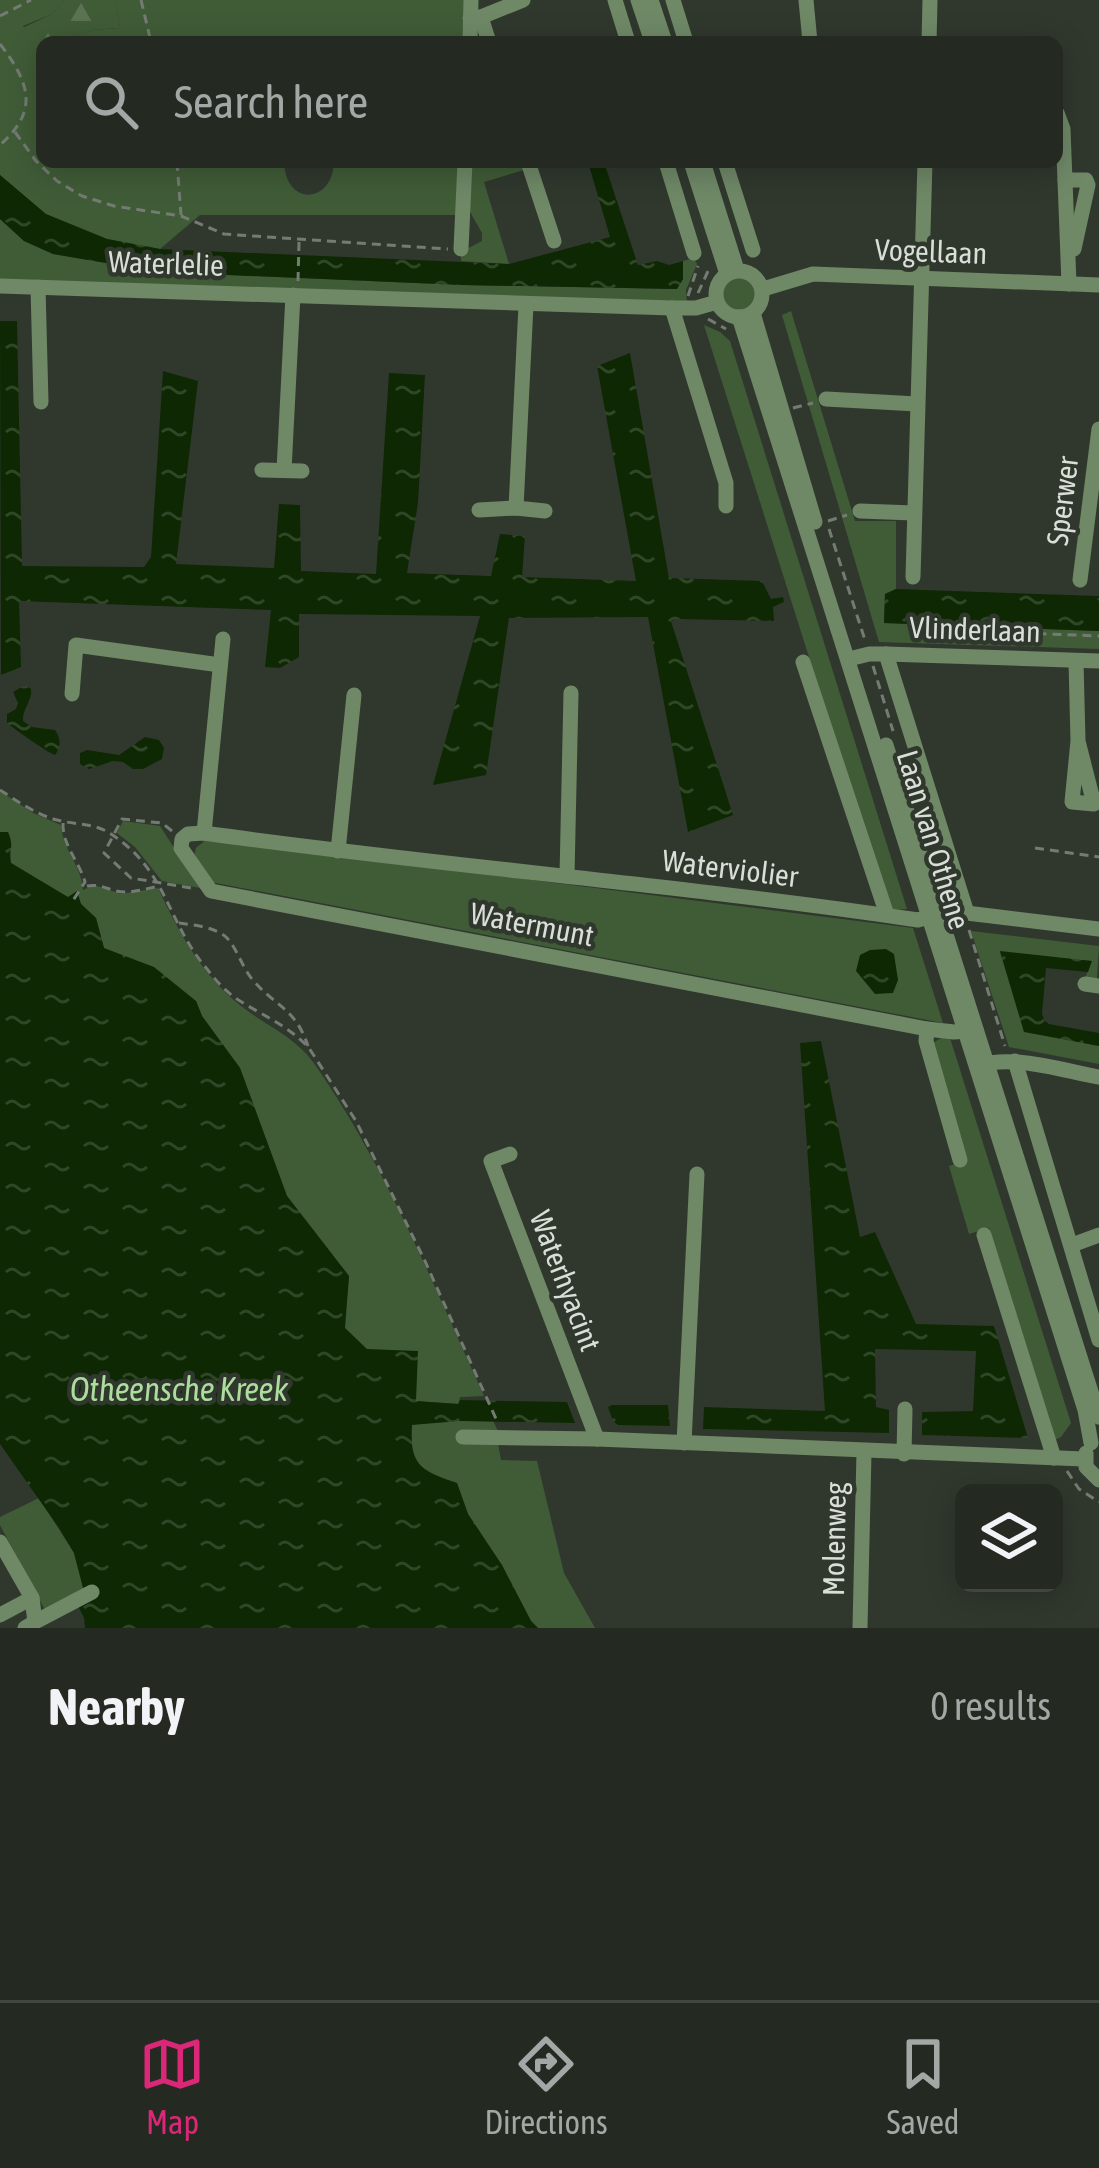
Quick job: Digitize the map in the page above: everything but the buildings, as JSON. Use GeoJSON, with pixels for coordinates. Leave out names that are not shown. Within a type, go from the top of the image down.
{"type":"FeatureCollection","features":[{"type":"Feature","properties":{"kind":"street"},"geometry":{"type":"LineString","coordinates":[[471,0],[486,36]]}},
{"type":"Feature","properties":{"kind":"street"},"geometry":{"type":"LineString","coordinates":[[476,18],[523,0]]}},
{"type":"Feature","properties":{"kind":"street"},"geometry":{"type":"LineString","coordinates":[[615,0],[626,36]]}},
{"type":"Feature","properties":{"kind":"street"},"geometry":{"type":"LineString","coordinates":[[638,0],[650,36]]}},
{"type":"Feature","properties":{"kind":"street"},"geometry":{"type":"LineString","coordinates":[[651,0],[662,36]]}},
{"type":"Feature","properties":{"kind":"street"},"geometry":{"type":"LineString","coordinates":[[673,0],[684,36]]}},
{"type":"Feature","properties":{"kind":"street"},"geometry":{"type":"LineString","coordinates":[[806,0],[809,36]]}},
{"type":"Feature","properties":{"kind":"street"},"geometry":{"type":"LineString","coordinates":[[929,36],[930,0]]}},
{"type":"Feature","properties":{"kind":"street"},"geometry":{"type":"LineString","coordinates":[[472,36],[476,18]]}},
{"type":"Feature","properties":{"kind":"street"},"geometry":{"type":"LineString","coordinates":[[1063,129],[1065,180],[1075,208],[1069,277]]}},
{"type":"Feature","properties":{"kind":"street"},"geometry":{"type":"LineString","coordinates":[[461,249],[465,168]]}},
{"type":"Feature","properties":{"kind":"street"},"geometry":{"type":"LineString","coordinates":[[530,168],[554,242]]}},
{"type":"Feature","properties":{"kind":"street"},"geometry":{"type":"LineString","coordinates":[[668,168],[696,258]]}},
{"type":"Feature","properties":{"kind":"street"},"geometry":{"type":"LineString","coordinates":[[693,168],[732,272]]}},
{"type":"Feature","properties":{"kind":"street"},"geometry":{"type":"LineString","coordinates":[[705,168],[732,272]]}},
{"type":"Feature","properties":{"kind":"street"},"geometry":{"type":"LineString","coordinates":[[727,168],[753,250]]}},
{"type":"Feature","properties":{"kind":"street"},"geometry":{"type":"LineString","coordinates":[[913,577],[926,168]]}},
{"type":"Feature","properties":{"kind":"street"},"geometry":{"type":"LineString","coordinates":[[732,272],[750,273],[763,289],[761,302],[746,315],[726,313],[717,302],[717,286],[732,272]]}},
{"type":"Feature","properties":{"kind":"street","name":"Vogellaan"},"geometry":{"type":"LineString","coordinates":[[763,289],[813,274],[922,279],[1069,277],[1099,285]]}},
{"type":"Feature","properties":{"kind":"street","name":"Waterlelie"},"geometry":{"type":"LineString","coordinates":[[0,286],[681,308],[717,302]]}},
{"type":"Feature","properties":{"kind":"street"},"geometry":{"type":"LineString","coordinates":[[38,287],[41,403]]}},
{"type":"Feature","properties":{"kind":"street"},"geometry":{"type":"LineString","coordinates":[[262,470],[293,471],[296,292]]}},
{"type":"Feature","properties":{"kind":"street"},"geometry":{"type":"LineString","coordinates":[[515,508],[526,304]]}},
{"type":"Feature","properties":{"kind":"street"},"geometry":{"type":"LineString","coordinates":[[681,308],[726,482],[726,506]]}},
{"type":"Feature","properties":{"kind":"street","name":"Laan van Othene"},"geometry":{"type":"LineString","coordinates":[[746,315],[980,1064],[1099,1417]]}},
{"type":"Feature","properties":{"kind":"street"},"geometry":{"type":"LineString","coordinates":[[826,399],[917,404]]}},
{"type":"Feature","properties":{"kind":"street","name":"Sperwer"},"geometry":{"type":"LineString","coordinates":[[1080,580],[1099,429]]}},
{"type":"Feature","properties":{"kind":"street"},"geometry":{"type":"LineString","coordinates":[[479,510],[545,511]]}},
{"type":"Feature","properties":{"kind":"street"},"geometry":{"type":"LineString","coordinates":[[860,511],[914,513]]}},
{"type":"Feature","properties":{"kind":"street"},"geometry":{"type":"LineString","coordinates":[[211,891],[181,848],[188,834],[204,833],[223,639]]}},
{"type":"Feature","properties":{"kind":"street"},"geometry":{"type":"LineString","coordinates":[[72,694],[76,645],[220,665]]}},
{"type":"Feature","properties":{"kind":"street","name":"Laan van Othene"},"geometry":{"type":"LineString","coordinates":[[886,654],[967,920]]}},
{"type":"Feature","properties":{"kind":"street","name":"Vlinderlaan"},"geometry":{"type":"LineString","coordinates":[[853,657],[1099,661]]}},
{"type":"Feature","properties":{"kind":"street"},"geometry":{"type":"LineString","coordinates":[[1076,661],[1078,741]]}},
{"type":"Feature","properties":{"kind":"street"},"geometry":{"type":"LineString","coordinates":[[803,662],[887,915]]}},
{"type":"Feature","properties":{"kind":"street"},"geometry":{"type":"LineString","coordinates":[[567,876],[571,693]]}},
{"type":"Feature","properties":{"kind":"street"},"geometry":{"type":"LineString","coordinates":[[338,851],[355,695]]}},
{"type":"Feature","properties":{"kind":"street","name":"Waterviolier"},"geometry":{"type":"LineString","coordinates":[[204,833],[918,920],[950,911],[967,920],[1099,928]]}},
{"type":"Feature","properties":{"kind":"street","name":"Watermunt"},"geometry":{"type":"LineString","coordinates":[[211,891],[928,1028],[970,1031]]}},
{"type":"Feature","properties":{"kind":"street"},"geometry":{"type":"LineString","coordinates":[[928,1028],[926,1040],[960,1160]]}},
{"type":"Feature","properties":{"kind":"street"},"geometry":{"type":"LineString","coordinates":[[980,1064],[1011,1055],[1099,1077]]}},
{"type":"Feature","properties":{"kind":"street"},"geometry":{"type":"LineString","coordinates":[[1011,1055],[1099,1340]]}},
{"type":"Feature","properties":{"kind":"street","name":"Waterhyacint"},"geometry":{"type":"LineString","coordinates":[[510,1154],[490,1161],[597,1439]]}},
{"type":"Feature","properties":{"kind":"street"},"geometry":{"type":"LineString","coordinates":[[684,1443],[697,1174]]}},
{"type":"Feature","properties":{"kind":"street"},"geometry":{"type":"LineString","coordinates":[[984,1235],[1054,1458]]}},
{"type":"Feature","properties":{"kind":"street"},"geometry":{"type":"LineString","coordinates":[[1072,1245],[1099,1235]]}},
{"type":"Feature","properties":{"kind":"street","name":"Laan van Othene"},"geometry":{"type":"LineString","coordinates":[[1086,1375],[1091,1447]]}},
{"type":"Feature","properties":{"kind":"street"},"geometry":{"type":"LineString","coordinates":[[904,1454],[905,1409]]}},
{"type":"Feature","properties":{"kind":"street"},"geometry":{"type":"LineString","coordinates":[[463,1437],[1054,1458],[1091,1447],[1089,1473],[1099,1480]]}},
{"type":"Feature","properties":{"kind":"street","name":"Molenweg"},"geometry":{"type":"LineString","coordinates":[[860,1628],[864,1452]]}},
{"type":"Feature","properties":{"kind":"street"},"geometry":{"type":"LineString","coordinates":[[0,1543],[32,1598],[30,1625]]}},
{"type":"Feature","properties":{"kind":"street"},"geometry":{"type":"LineString","coordinates":[[30,1625],[92,1592]]}},
{"type":"Feature","properties":{"kind":"street"},"geometry":{"type":"LineString","coordinates":[[0,1615],[32,1598]]}},
{"type":"Feature","properties":{"kind":"path"},"geometry":{"type":"LineString","coordinates":[[0,16],[32,0]]}},
{"type":"Feature","properties":{"kind":"path"},"geometry":{"type":"LineString","coordinates":[[141,0],[150,36]]}},
{"type":"Feature","properties":{"kind":"path"},"geometry":{"type":"LineString","coordinates":[[0,44],[26,88],[27,104],[24,119],[1,144]]}},
{"type":"Feature","properties":{"kind":"path"},"geometry":{"type":"LineString","coordinates":[[15,132],[36,161]]}},
{"type":"Feature","properties":{"kind":"path"},"geometry":{"type":"LineString","coordinates":[[44,168],[82,196],[182,217],[224,234],[461,249]]}},
{"type":"Feature","properties":{"kind":"path"},"geometry":{"type":"LineString","coordinates":[[178,168],[182,217]]}},
{"type":"Feature","properties":{"kind":"path"},"geometry":{"type":"LineString","coordinates":[[296,292],[300,241]]}},
{"type":"Feature","properties":{"kind":"path"},"geometry":{"type":"LineString","coordinates":[[681,308],[696,258]]}},
{"type":"Feature","properties":{"kind":"path"},"geometry":{"type":"LineString","coordinates":[[791,409],[826,399]]}},
{"type":"Feature","properties":{"kind":"path"},"geometry":{"type":"LineString","coordinates":[[826,521],[860,511]]}},
{"type":"Feature","properties":{"kind":"path"},"geometry":{"type":"LineString","coordinates":[[936,640],[997,632],[1099,637]]}},
{"type":"Feature","properties":{"kind":"path"},"geometry":{"type":"LineString","coordinates":[[0,790],[51,819],[97,826],[140,856],[197,957],[231,994],[309,1048],[356,1121],[505,1439]]}},
{"type":"Feature","properties":{"kind":"path"},"geometry":{"type":"LineString","coordinates":[[182,839],[162,823],[122,819],[104,853],[131,878],[211,891]]}},
{"type":"Feature","properties":{"kind":"path"},"geometry":{"type":"LineString","coordinates":[[64,822],[65,842],[85,882],[71,902]]}},
{"type":"Feature","properties":{"kind":"path"},"geometry":{"type":"LineString","coordinates":[[1035,848],[1099,857]]}},
{"type":"Feature","properties":{"kind":"path"},"geometry":{"type":"LineString","coordinates":[[82,889],[94,884],[126,892],[159,883]]}},
{"type":"Feature","properties":{"kind":"path"},"geometry":{"type":"LineString","coordinates":[[967,920],[1011,1055]]}},
{"type":"Feature","properties":{"kind":"path"},"geometry":{"type":"LineString","coordinates":[[177,923],[198,925],[226,937],[255,983],[301,1024],[309,1048]]}},
{"type":"Feature","properties":{"kind":"path"},"geometry":{"type":"LineString","coordinates":[[1098,1502],[1099,1510]]}},
{"type":"Feature","properties":{"kind":"green space"},"geometry":{"type":"Polygon","coordinates":[[[0,0],[65,0],[52,14],[23,26],[36,47],[36,168],[285,168],[293,187],[309,195],[326,186],[333,168],[458,168],[456,215],[200,215],[160,249],[107,239],[45,214],[0,175],[0,0]]]}},
{"type":"Feature","properties":{"kind":"green space"},"geometry":{"type":"Polygon","coordinates":[[[65,0],[115,0],[120,28],[74,36],[36,36],[36,48],[17,44],[18,30],[52,14],[65,0]]]}},
{"type":"Feature","properties":{"kind":"green space"},"geometry":{"type":"Polygon","coordinates":[[[115,0],[465,0],[463,36],[74,36],[120,28],[115,0]]]}},
{"type":"Feature","properties":{"kind":"green space"},"geometry":{"type":"Polygon","coordinates":[[[469,168],[524,168],[484,182],[509,264],[461,261],[461,252],[482,241],[469,210],[469,168]]]}},
{"type":"Feature","properties":{"kind":"green space"},"geometry":{"type":"Polygon","coordinates":[[[0,219],[24,241],[53,254],[159,272],[676,289],[683,279],[683,261],[694,258],[697,264],[686,290],[687,304],[0,281],[0,219]]]}},
{"type":"Feature","properties":{"kind":"green space"},"geometry":{"type":"Polygon","coordinates":[[[739,275],[751,281],[757,293],[751,305],[739,311],[727,305],[721,293],[727,281],[739,275]]]}},
{"type":"Feature","properties":{"kind":"green space"},"geometry":{"type":"Polygon","coordinates":[[[791,311],[855,521],[896,521],[896,589],[885,594],[884,623],[1099,631],[1099,649],[879,642],[782,315],[791,311]]]}},
{"type":"Feature","properties":{"kind":"green space"},"geometry":{"type":"Polygon","coordinates":[[[704,325],[730,341],[907,909],[889,910],[704,325]]]}},
{"type":"Feature","properties":{"kind":"green space"},"geometry":{"type":"Polygon","coordinates":[[[0,791],[61,825],[83,890],[94,885],[121,894],[158,888],[183,937],[215,981],[313,1062],[385,1183],[484,1396],[460,1397],[459,1404],[415,1401],[344,1328],[349,1276],[287,1196],[240,1068],[196,1001],[104,948],[96,918],[76,892],[68,898],[11,863],[8,832],[0,832],[0,791]]]}},
{"type":"Feature","properties":{"kind":"green space"},"geometry":{"type":"Polygon","coordinates":[[[123,821],[160,826],[200,888],[162,881],[117,833],[123,821]]]}},
{"type":"Feature","properties":{"kind":"green space"},"geometry":{"type":"Polygon","coordinates":[[[207,839],[913,928],[943,1023],[211,882],[194,856],[207,839]]]}},
{"type":"Feature","properties":{"kind":"green space"},"geometry":{"type":"Polygon","coordinates":[[[971,931],[1099,946],[1097,978],[1085,979],[1091,961],[1000,952],[1024,1031],[1099,1046],[1099,1064],[1009,1047],[971,931]]]}},
{"type":"Feature","properties":{"kind":"green space"},"geometry":{"type":"Polygon","coordinates":[[[950,1038],[1071,1423],[1055,1440],[989,1228],[969,1234],[949,1166],[966,1161],[933,1043],[950,1038]]]}},
{"type":"Feature","properties":{"kind":"green space"},"geometry":{"type":"Polygon","coordinates":[[[493,1421],[500,1435],[501,1460],[537,1461],[564,1573],[595,1628],[538,1628],[468,1514],[457,1483],[426,1470],[415,1458],[412,1424],[493,1421]]]}},
{"type":"Feature","properties":{"kind":"green space"},"geometry":{"type":"Polygon","coordinates":[[[39,1498],[74,1553],[84,1592],[46,1612],[0,1525],[0,1517],[39,1498]]]}},
{"type":"Feature","properties":{"kind":"water"},"geometry":{"type":"Polygon","coordinates":[[[590,168],[606,168],[638,265],[683,261],[683,279],[677,289],[159,272],[53,254],[24,241],[0,219],[0,175],[46,214],[107,239],[160,249],[509,264],[610,237],[590,168]]]}},
{"type":"Feature","properties":{"kind":"water"},"geometry":{"type":"Polygon","coordinates":[[[0,321],[17,321],[22,566],[144,567],[151,557],[163,371],[198,381],[176,564],[274,568],[279,504],[300,505],[301,571],[376,574],[389,373],[425,375],[418,503],[407,573],[491,576],[500,534],[525,536],[522,577],[636,581],[597,366],[630,353],[669,578],[762,581],[771,599],[783,597],[784,602],[773,607],[774,621],[671,621],[733,815],[688,832],[648,617],[509,618],[486,775],[433,785],[480,616],[299,614],[299,657],[280,668],[265,667],[271,610],[19,601],[21,667],[1,675],[0,321]]]}},
{"type":"Feature","properties":{"kind":"water"},"geometry":{"type":"Polygon","coordinates":[[[896,589],[1099,596],[1099,631],[884,623],[885,594],[896,589]]]}},
{"type":"Feature","properties":{"kind":"water"},"geometry":{"type":"Polygon","coordinates":[[[25,685],[31,693],[23,721],[55,730],[60,743],[55,755],[7,723],[7,714],[18,703],[13,692],[25,685]]]}},
{"type":"Feature","properties":{"kind":"water"},"geometry":{"type":"Polygon","coordinates":[[[145,737],[159,740],[164,748],[162,759],[143,769],[113,761],[89,769],[80,764],[80,753],[87,750],[119,755],[145,737]]]}},
{"type":"Feature","properties":{"kind":"water","name":"Otheensche Kreek"},"geometry":{"type":"Polygon","coordinates":[[[0,832],[10,837],[11,863],[68,897],[77,891],[81,904],[96,918],[104,948],[154,967],[196,1001],[240,1068],[287,1196],[349,1276],[345,1328],[367,1349],[418,1351],[416,1401],[567,1402],[575,1423],[412,1425],[415,1458],[426,1470],[457,1483],[468,1514],[538,1628],[85,1628],[74,1598],[84,1591],[74,1553],[0,1444],[0,832]]]}},
{"type":"Feature","properties":{"kind":"water"},"geometry":{"type":"Polygon","coordinates":[[[886,949],[894,954],[898,980],[893,993],[875,994],[856,971],[860,955],[886,949]]]}},
{"type":"Feature","properties":{"kind":"water"},"geometry":{"type":"Polygon","coordinates":[[[1000,951],[1092,961],[1088,972],[1046,968],[1042,1014],[1049,1024],[1099,1033],[1099,1046],[1024,1032],[1000,951]]]}},
{"type":"Feature","properties":{"kind":"water"},"geometry":{"type":"Polygon","coordinates":[[[821,1041],[860,1237],[875,1232],[916,1324],[994,1326],[1028,1438],[922,1435],[922,1412],[973,1411],[976,1351],[875,1349],[876,1407],[889,1410],[889,1433],[703,1429],[704,1407],[825,1411],[800,1043],[821,1041]]]}},
{"type":"Feature","properties":{"kind":"water"},"geometry":{"type":"Polygon","coordinates":[[[668,1405],[670,1426],[618,1425],[608,1407],[668,1405]]]}}]}
